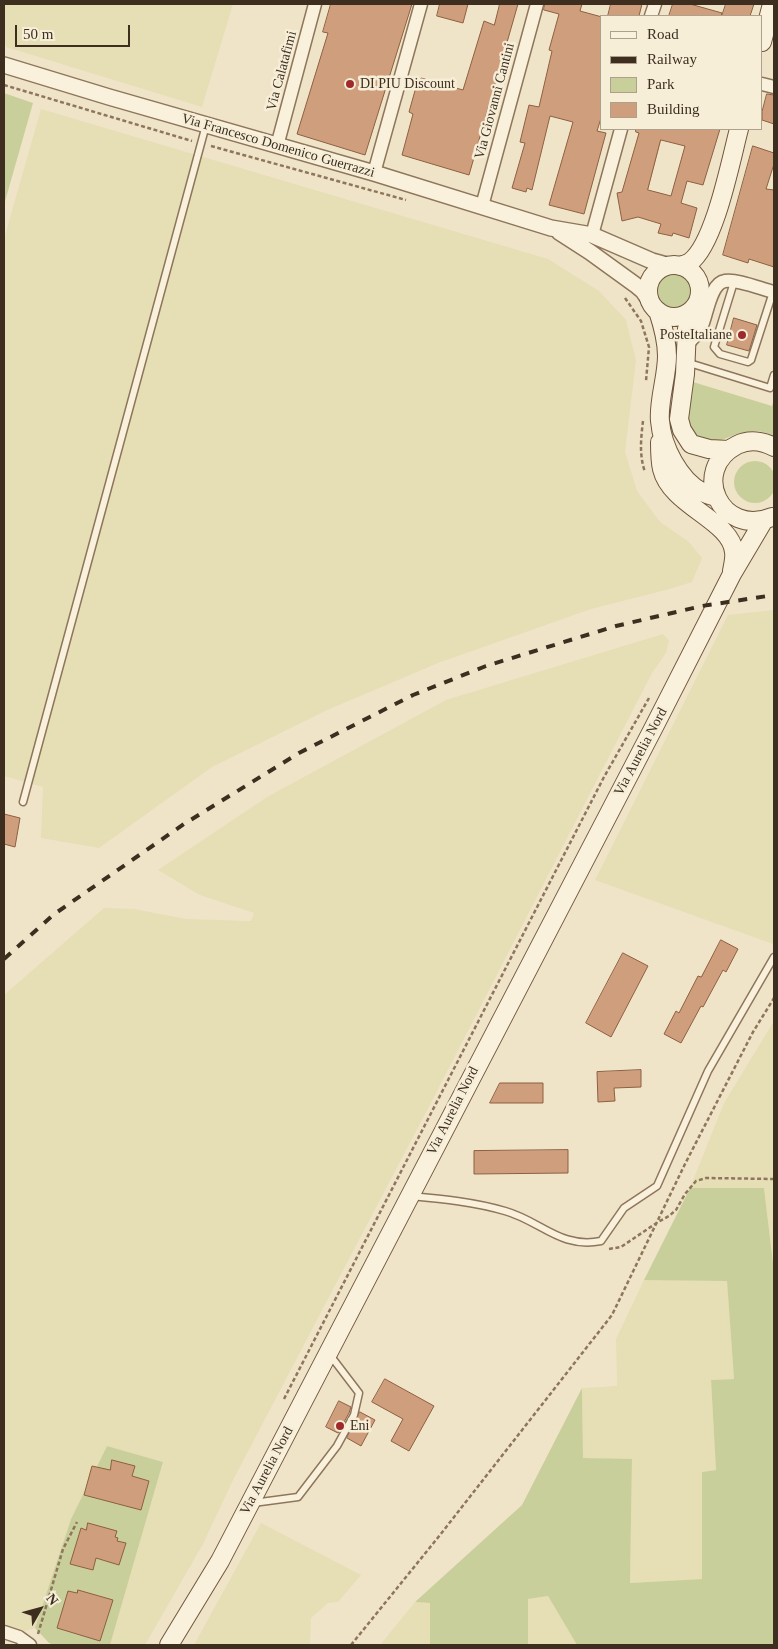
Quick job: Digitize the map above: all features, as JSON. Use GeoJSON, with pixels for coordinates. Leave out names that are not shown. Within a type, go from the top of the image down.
{"type":"FeatureCollection","features":[{"type":"Feature","properties":{"kind":"main road"},"geometry":{"type":"LineString","coordinates":[[763,38],[772,4]]}},
{"type":"Feature","properties":{"kind":"main road"},"geometry":{"type":"LineString","coordinates":[[695,306],[682,316],[673,317],[665,315],[655,307],[649,287],[651,279],[663,268],[688,263],[694,258],[705,242],[711,228],[739,130]]}},
{"type":"Feature","properties":{"kind":"main road"},"geometry":{"type":"LineString","coordinates":[[675,266],[694,275],[700,290],[699,299],[689,321],[679,419],[682,430],[691,444],[709,450],[729,450]]}},
{"type":"Feature","properties":{"kind":"main road","name":"Via Francesco Domenico Guerrazzi"},"geometry":{"type":"LineString","coordinates":[[655,307],[664,331],[667,356],[651,419],[662,470],[675,492],[692,508],[717,525],[731,542],[734,552],[732,574]]}},
{"type":"Feature","properties":{"kind":"main road","name":"Via Francesco Domenico Guerrazzi"},"geometry":{"type":"LineString","coordinates":[[651,419],[675,466],[694,487],[716,497]]}},
{"type":"Feature","properties":{"kind":"main road"},"geometry":{"type":"LineString","coordinates":[[769,518],[753,522],[736,517],[722,507],[716,497],[713,484],[714,471],[720,459],[740,443],[754,441],[767,443],[774,448]]}},
{"type":"Feature","properties":{"kind":"main road","name":"Via Aurelia Nord"},"geometry":{"type":"LineString","coordinates":[[169,1645],[220,1561],[732,574],[769,518]]}},
{"type":"Feature","properties":{"kind":"street","name":"Via Calatafimi"},"geometry":{"type":"LineString","coordinates":[[277,146],[315,4]]}},
{"type":"Feature","properties":{"kind":"street"},"geometry":{"type":"LineString","coordinates":[[374,173],[421,4]]}},
{"type":"Feature","properties":{"kind":"street","name":"Via Giovanni Cantini"},"geometry":{"type":"LineString","coordinates":[[482,206],[537,4]]}},
{"type":"Feature","properties":{"kind":"street","name":"Via Francesco Domenico Guerrazzi"},"geometry":{"type":"LineString","coordinates":[[4,65],[374,173],[551,228],[592,235],[652,261],[675,266]]}},
{"type":"Feature","properties":{"kind":"street"},"geometry":{"type":"LineString","coordinates":[[592,235],[621,130]]}},
{"type":"Feature","properties":{"kind":"street","name":"Via Francesco Domenico Guerrazzi"},"geometry":{"type":"LineString","coordinates":[[551,228],[590,252],[637,286],[655,307]]}},
{"type":"Feature","properties":{"kind":"street"},"geometry":{"type":"LineString","coordinates":[[686,354],[701,327],[717,284],[734,282],[774,292]]}},
{"type":"Feature","properties":{"kind":"street"},"geometry":{"type":"LineString","coordinates":[[4,1632],[34,1640]]}},
{"type":"Feature","properties":{"kind":"lane"},"geometry":{"type":"LineString","coordinates":[[22,802],[206,125]]}},
{"type":"Feature","properties":{"kind":"lane"},"geometry":{"type":"LineString","coordinates":[[734,282],[714,347],[720,354],[748,362],[751,360],[774,292]]}},
{"type":"Feature","properties":{"kind":"lane"},"geometry":{"type":"LineString","coordinates":[[686,354],[770,388],[774,375]]}},
{"type":"Feature","properties":{"kind":"lane"},"geometry":{"type":"LineString","coordinates":[[409,1196],[465,1202],[508,1212],[569,1242],[588,1244],[601,1241],[624,1208],[658,1186],[708,1071],[774,958]]}},
{"type":"Feature","properties":{"kind":"lane"},"geometry":{"type":"LineString","coordinates":[[250,1503],[298,1497],[337,1446],[354,1415],[359,1393],[328,1352]]}},
{"type":"Feature","properties":{"kind":"path"},"geometry":{"type":"LineString","coordinates":[[4,85],[410,202]]}},
{"type":"Feature","properties":{"kind":"path"},"geometry":{"type":"LineString","coordinates":[[620,294],[627,300],[641,320],[649,347],[646,389]]}},
{"type":"Feature","properties":{"kind":"path"},"geometry":{"type":"LineString","coordinates":[[644,472],[640,445],[651,419]]}},
{"type":"Feature","properties":{"kind":"path"},"geometry":{"type":"LineString","coordinates":[[282,1402],[604,777],[653,690]]}},
{"type":"Feature","properties":{"kind":"path"},"geometry":{"type":"LineString","coordinates":[[351,1645],[440,1536],[566,1372],[612,1316],[685,1164],[753,1032],[774,998]]}},
{"type":"Feature","properties":{"kind":"path"},"geometry":{"type":"LineString","coordinates":[[601,1241],[607,1249],[621,1247],[676,1210],[685,1194],[696,1181],[706,1178],[774,1179]]}},
{"type":"Feature","properties":{"kind":"path"},"geometry":{"type":"LineString","coordinates":[[34,1640],[63,1549],[77,1522]]}},
{"type":"Feature","properties":{"kind":"shaded area"},"geometry":{"type":"Polygon","coordinates":[[[4,4],[233,4],[202,107],[6,47],[4,39],[4,4]]]}},
{"type":"Feature","properties":{"kind":"shaded area"},"geometry":{"type":"Polygon","coordinates":[[[41,109],[548,259],[599,291],[626,320],[636,360],[625,452],[637,491],[660,522],[689,542],[702,558],[692,582],[591,609],[438,663],[325,711],[212,767],[99,848],[41,838],[43,787],[4,776],[4,239],[41,109]]]}},
{"type":"Feature","properties":{"kind":"shaded area"},"geometry":{"type":"Polygon","coordinates":[[[774,610],[773,944],[595,880],[728,615],[774,610]]]}},
{"type":"Feature","properties":{"kind":"shaded area"},"geometry":{"type":"Polygon","coordinates":[[[663,634],[669,640],[666,653],[652,673],[434,1097],[233,1480],[203,1544],[145,1645],[110,1645],[163,1462],[107,1446],[71,1519],[35,1628],[25,1631],[4,1625],[4,995],[104,908],[134,909],[186,919],[251,921],[254,913],[200,895],[158,870],[267,797],[446,700],[663,634]]]}},
{"type":"Feature","properties":{"kind":"shaded area"},"geometry":{"type":"Polygon","coordinates":[[[774,1021],[774,1265],[764,1188],[690,1188],[724,1103],[774,1021]]]}},
{"type":"Feature","properties":{"kind":"shaded area"},"geometry":{"type":"Polygon","coordinates":[[[644,1280],[727,1280],[734,1379],[711,1380],[716,1470],[702,1472],[702,1579],[630,1583],[632,1460],[583,1458],[582,1388],[617,1386],[616,1339],[644,1280]]]}},
{"type":"Feature","properties":{"kind":"shaded area"},"geometry":{"type":"Polygon","coordinates":[[[261,1523],[361,1575],[338,1602],[328,1603],[311,1618],[310,1645],[194,1645],[261,1523]]]}},
{"type":"Feature","properties":{"kind":"shaded area"},"geometry":{"type":"Polygon","coordinates":[[[548,1596],[577,1645],[528,1645],[528,1599],[548,1596]]]}},
{"type":"Feature","properties":{"kind":"shaded area"},"geometry":{"type":"Polygon","coordinates":[[[415,1602],[430,1603],[430,1645],[380,1645],[415,1602]]]}},
{"type":"Feature","properties":{"kind":"green space"},"geometry":{"type":"Polygon","coordinates":[[[4,93],[33,103],[4,205],[4,93]]]}},
{"type":"Feature","properties":{"kind":"green space"},"geometry":{"type":"Polygon","coordinates":[[[674,275],[681,276],[686,280],[690,285],[690,299],[686,304],[681,308],[674,309],[667,308],[662,304],[658,299],[657,292],[658,285],[662,280],[667,276],[674,275]]]}},
{"type":"Feature","properties":{"kind":"green space"},"geometry":{"type":"Polygon","coordinates":[[[690,369],[695,370],[693,382],[772,406],[774,399],[774,435],[758,431],[745,432],[713,441],[697,436],[687,427],[690,369]]]}},
{"type":"Feature","properties":{"kind":"green space"},"geometry":{"type":"Polygon","coordinates":[[[755,461],[770,467],[776,482],[770,497],[755,503],[740,497],[734,482],[740,467],[755,461]]]}},
{"type":"Feature","properties":{"kind":"green space"},"geometry":{"type":"Polygon","coordinates":[[[690,1188],[764,1188],[774,1265],[774,1645],[577,1645],[548,1596],[528,1599],[528,1645],[430,1645],[430,1603],[415,1602],[522,1505],[582,1388],[583,1458],[632,1459],[630,1583],[702,1579],[702,1472],[716,1470],[711,1380],[734,1379],[727,1281],[644,1280],[690,1188]]]}},
{"type":"Feature","properties":{"kind":"green space"},"geometry":{"type":"Polygon","coordinates":[[[107,1446],[163,1462],[110,1645],[54,1645],[49,1643],[35,1628],[71,1519],[107,1446]]]}},
{"type":"Feature","properties":{"kind":"building","name":"DI PIU Discount"},"geometry":{"type":"Polygon","coordinates":[[[331,4],[412,4],[365,155],[297,134],[328,33],[323,32],[331,4]]]}},
{"type":"Feature","properties":{"kind":"building"},"geometry":{"type":"Polygon","coordinates":[[[440,4],[468,4],[463,23],[437,16],[440,4]]]}},
{"type":"Feature","properties":{"kind":"building"},"geometry":{"type":"Polygon","coordinates":[[[500,4],[518,4],[469,175],[402,155],[413,114],[409,112],[416,87],[419,88],[421,78],[463,90],[484,21],[494,25],[500,4]]]}},
{"type":"Feature","properties":{"kind":"building"},"geometry":{"type":"Polygon","coordinates":[[[545,4],[582,4],[580,11],[600,16],[600,121],[597,131],[606,133],[584,214],[549,205],[573,122],[550,116],[532,190],[527,188],[526,192],[512,188],[525,143],[520,142],[529,105],[539,107],[552,51],[549,50],[559,14],[544,10],[545,4]]]}},
{"type":"Feature","properties":{"kind":"building"},"geometry":{"type":"Polygon","coordinates":[[[611,4],[642,4],[639,15],[608,15],[611,4]]]}},
{"type":"Feature","properties":{"kind":"building"},"geometry":{"type":"Polygon","coordinates":[[[673,4],[690,4],[722,13],[721,15],[669,15],[673,4]]]}},
{"type":"Feature","properties":{"kind":"building"},"geometry":{"type":"Polygon","coordinates":[[[726,4],[754,4],[750,15],[722,15],[726,4]]]}},
{"type":"Feature","properties":{"kind":"building"},"geometry":{"type":"Polygon","coordinates":[[[767,94],[774,95],[774,124],[763,120],[763,108],[767,94]]]}},
{"type":"Feature","properties":{"kind":"building"},"geometry":{"type":"Polygon","coordinates":[[[636,130],[720,130],[703,185],[687,181],[681,203],[697,208],[689,238],[673,233],[672,236],[658,233],[661,224],[638,217],[622,221],[617,193],[622,192],[639,133],[636,130]],[[661,140],[648,190],[671,196],[685,146],[661,140]]]}},
{"type":"Feature","properties":{"kind":"building"},"geometry":{"type":"Polygon","coordinates":[[[753,146],[774,153],[774,164],[766,189],[774,190],[774,267],[749,259],[748,263],[723,255],[753,146]]]}},
{"type":"Feature","properties":{"kind":"building","name":"PosteItaliane"},"geometry":{"type":"Polygon","coordinates":[[[734,318],[757,325],[749,351],[727,345],[734,318]]]}},
{"type":"Feature","properties":{"kind":"building"},"geometry":{"type":"Polygon","coordinates":[[[4,814],[20,818],[15,847],[4,844],[4,814]]]}},
{"type":"Feature","properties":{"kind":"building"},"geometry":{"type":"Polygon","coordinates":[[[721,940],[738,949],[726,972],[723,970],[703,1007],[701,1006],[681,1043],[664,1034],[676,1011],[679,1013],[698,976],[701,977],[721,940]]]}},
{"type":"Feature","properties":{"kind":"building"},"geometry":{"type":"Polygon","coordinates":[[[623,953],[648,966],[611,1037],[586,1023],[623,953]]]}},
{"type":"Feature","properties":{"kind":"building"},"geometry":{"type":"Polygon","coordinates":[[[641,1070],[641,1087],[614,1088],[615,1101],[598,1102],[597,1072],[641,1070]]]}},
{"type":"Feature","properties":{"kind":"building"},"geometry":{"type":"Polygon","coordinates":[[[500,1083],[543,1083],[543,1103],[490,1103],[500,1083]]]}},
{"type":"Feature","properties":{"kind":"building"},"geometry":{"type":"Polygon","coordinates":[[[568,1150],[568,1173],[474,1174],[474,1151],[568,1150]]]}},
{"type":"Feature","properties":{"kind":"building"},"geometry":{"type":"Polygon","coordinates":[[[385,1379],[434,1406],[409,1451],[391,1441],[403,1419],[372,1402],[385,1379]]]}},
{"type":"Feature","properties":{"kind":"building"},"geometry":{"type":"Polygon","coordinates":[[[339,1401],[351,1407],[338,1433],[326,1427],[339,1401]]]}},
{"type":"Feature","properties":{"kind":"building"},"geometry":{"type":"Polygon","coordinates":[[[360,1412],[375,1420],[361,1446],[347,1438],[360,1412]]]}},
{"type":"Feature","properties":{"kind":"building"},"geometry":{"type":"Polygon","coordinates":[[[112,1460],[135,1466],[132,1476],[149,1481],[141,1510],[84,1495],[92,1466],[110,1470],[112,1460]]]}},
{"type":"Feature","properties":{"kind":"building"},"geometry":{"type":"Polygon","coordinates":[[[88,1523],[117,1531],[115,1537],[118,1538],[117,1541],[126,1543],[119,1565],[96,1558],[93,1570],[70,1564],[81,1528],[86,1530],[88,1523]]]}},
{"type":"Feature","properties":{"kind":"building"},"geometry":{"type":"Polygon","coordinates":[[[78,1590],[113,1600],[100,1641],[57,1628],[68,1591],[77,1593],[78,1590]]]}},
{"type":"Feature","properties":{"kind":"railway"},"geometry":{"type":"LineString","coordinates":[[4,959],[53,915],[184,824],[299,753],[413,695],[486,666],[616,626],[702,606],[774,595]]}},
{"type":"Feature","properties":{"kind":"place","name":"DI PIU Discount"},"geometry":{"type":"Point","coordinates":[350,84]}},
{"type":"Feature","properties":{"kind":"place","name":"PosteItaliane"},"geometry":{"type":"Point","coordinates":[742,335]}},
{"type":"Feature","properties":{"kind":"place","name":"Eni"},"geometry":{"type":"Point","coordinates":[340,1426]}}]}
